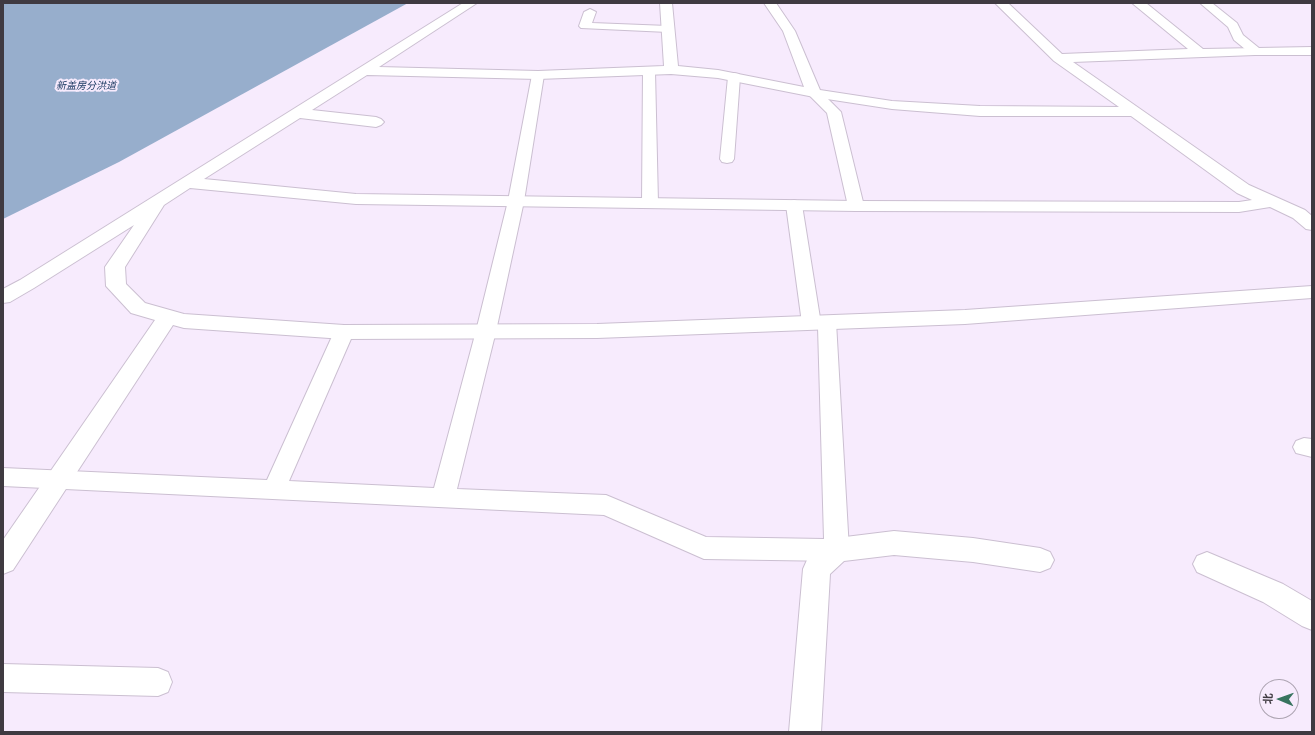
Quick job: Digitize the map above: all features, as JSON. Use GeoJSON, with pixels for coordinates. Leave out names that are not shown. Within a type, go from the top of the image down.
{"type":"FeatureCollection","features":[{"type":"Feature","properties":{"kind":"street"},"geometry":{"type":"LineString","coordinates":[[3,297],[27,284],[471,3]]}},
{"type":"Feature","properties":{"kind":"street"},"geometry":{"type":"LineString","coordinates":[[666,3],[671,70]]}},
{"type":"Feature","properties":{"kind":"street"},"geometry":{"type":"LineString","coordinates":[[770,3],[789,31],[814,93]]}},
{"type":"Feature","properties":{"kind":"street"},"geometry":{"type":"LineString","coordinates":[[1001,3],[1059,58],[1243,189],[1308,217]]}},
{"type":"Feature","properties":{"kind":"street"},"geometry":{"type":"LineString","coordinates":[[1138,3],[1198,52]]}},
{"type":"Feature","properties":{"kind":"street"},"geometry":{"type":"LineString","coordinates":[[1059,58],[1198,52],[1312,50]]}},
{"type":"Feature","properties":{"kind":"street"},"geometry":{"type":"LineString","coordinates":[[363,71],[538,75],[671,70],[718,74],[814,93],[892,105],[980,111],[1134,112]]}},
{"type":"Feature","properties":{"kind":"street"},"geometry":{"type":"LineString","coordinates":[[298,113],[376,122]]}},
{"type":"Feature","properties":{"kind":"street"},"geometry":{"type":"LineString","coordinates":[[187,183],[356,199],[856,206],[1239,207],[1271,202]]}},
{"type":"Feature","properties":{"kind":"street"},"geometry":{"type":"LineString","coordinates":[[158,201],[115,267],[116,286],[138,308],[184,321],[344,332],[598,331],[964,317],[1312,292]]}},
{"type":"Feature","properties":{"kind":"street"},"geometry":{"type":"LineString","coordinates":[[3,562],[168,317]]}},
{"type":"Feature","properties":{"kind":"street"},"geometry":{"type":"LineString","coordinates":[[805,732],[817,569],[837,550],[894,543],[973,550],[1040,560]]}},
{"type":"Feature","properties":{"kind":"street"},"geometry":{"type":"LineString","coordinates":[[1207,564],[1273,593],[1312,617]]}},
{"type":"Feature","properties":{"kind":"lane"},"geometry":{"type":"LineString","coordinates":[[1205,3],[1233,25],[1238,37],[1255,51]]}},
{"type":"Feature","properties":{"kind":"lane"},"geometry":{"type":"LineString","coordinates":[[590,12],[585,26],[668,29]]}},
{"type":"Feature","properties":{"kind":"lane"},"geometry":{"type":"LineString","coordinates":[[649,71],[650,203]]}},
{"type":"Feature","properties":{"kind":"lane"},"geometry":{"type":"LineString","coordinates":[[443,498],[486,331],[516,201],[538,75]]}},
{"type":"Feature","properties":{"kind":"lane"},"geometry":{"type":"LineString","coordinates":[[728,159],[734,77]]}},
{"type":"Feature","properties":{"kind":"lane"},"geometry":{"type":"LineString","coordinates":[[814,93],[834,112],[856,206]]}},
{"type":"Feature","properties":{"kind":"lane"},"geometry":{"type":"LineString","coordinates":[[3,477],[606,506],[704,548],[837,550],[819,322],[794,205]]}},
{"type":"Feature","properties":{"kind":"lane"},"geometry":{"type":"LineString","coordinates":[[274,490],[344,332]]}},
{"type":"Feature","properties":{"kind":"lane"},"geometry":{"type":"LineString","coordinates":[[3,678],[158,682]]}},
{"type":"Feature","properties":{"kind":"water","name":"新盖房分洪道"},"geometry":{"type":"Polygon","coordinates":[[[3,3],[408,3],[119,162],[3,219],[3,3]]]}}]}
